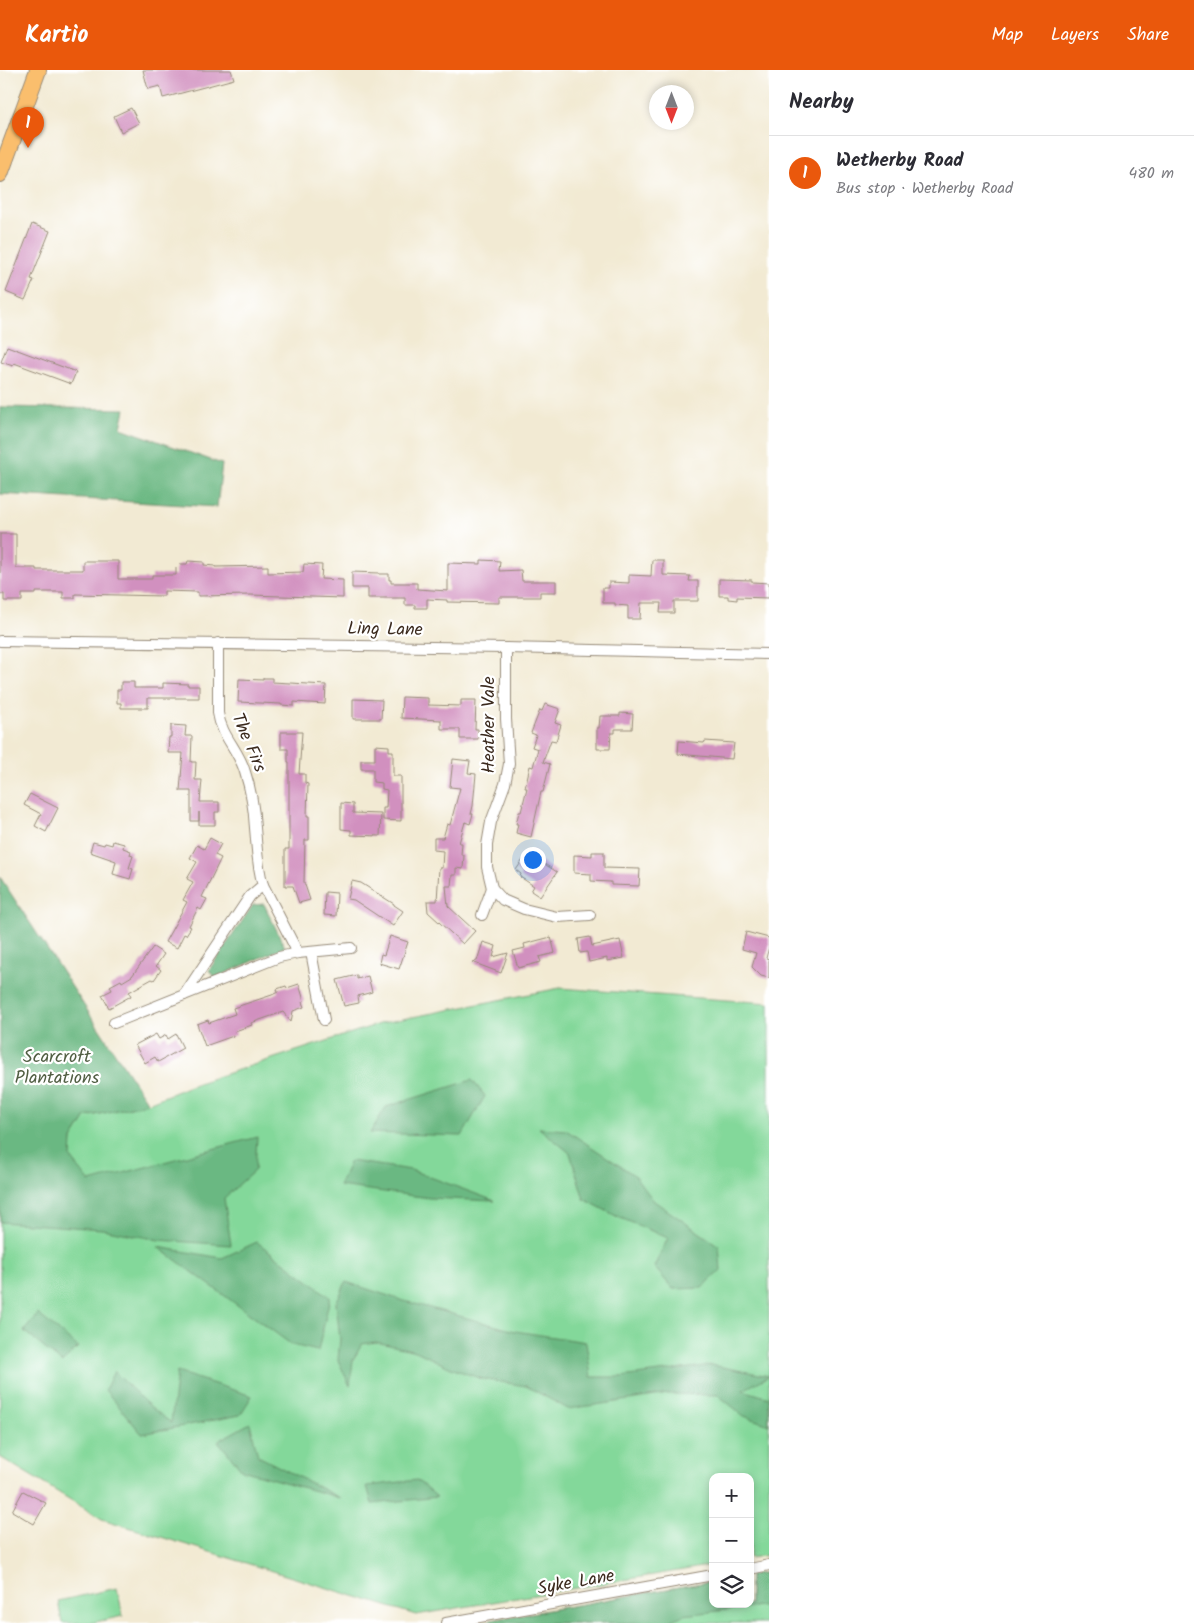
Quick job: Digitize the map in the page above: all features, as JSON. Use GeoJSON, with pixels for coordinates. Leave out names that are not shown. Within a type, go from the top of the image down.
{"type":"FeatureCollection","features":[{"type":"Feature","properties":{"kind":"main road"},"geometry":{"type":"LineString","coordinates":[[0,174],[38,70]]}},
{"type":"Feature","properties":{"kind":"street","name":"Ling Lane"},"geometry":{"type":"LineString","coordinates":[[0,641],[506,648],[769,654]]}},
{"type":"Feature","properties":{"kind":"street","name":"The Firs"},"geometry":{"type":"LineString","coordinates":[[218,644],[219,722],[237,753],[247,780],[253,808],[258,868],[263,885],[298,953]]}},
{"type":"Feature","properties":{"kind":"street","name":"Heather Vale"},"geometry":{"type":"LineString","coordinates":[[492,888],[487,867],[487,845],[491,822],[505,784],[509,764],[506,719],[506,648]]}},
{"type":"Feature","properties":{"kind":"street"},"geometry":{"type":"LineString","coordinates":[[184,995],[250,896],[263,885]]}},
{"type":"Feature","properties":{"kind":"street"},"geometry":{"type":"LineString","coordinates":[[482,915],[492,888],[503,900],[524,909],[557,917],[590,915]]}},
{"type":"Feature","properties":{"kind":"street"},"geometry":{"type":"LineString","coordinates":[[114,1023],[279,957],[298,953],[351,948]]}},
{"type":"Feature","properties":{"kind":"street"},"geometry":{"type":"LineString","coordinates":[[311,952],[324,1020]]}},
{"type":"Feature","properties":{"kind":"street"},"geometry":{"type":"LineString","coordinates":[[754,1568],[769,1565]]}},
{"type":"Feature","properties":{"kind":"street","name":"Syke Lane"},"geometry":{"type":"LineString","coordinates":[[446,1623],[709,1576]]}},
{"type":"Feature","properties":{"kind":"green space"},"geometry":{"type":"Polygon","coordinates":[[[0,407],[125,409],[121,428],[222,464],[217,507],[0,494],[0,407]]]}},
{"type":"Feature","properties":{"kind":"green space","name":"Scarcroft Plantations"},"geometry":{"type":"Polygon","coordinates":[[[0,877],[148,1103],[86,1117],[72,1139],[71,1158],[90,1182],[257,1137],[255,1170],[224,1198],[231,1245],[159,1240],[102,1229],[0,1222],[0,877]]]}},
{"type":"Feature","properties":{"kind":"green space"},"geometry":{"type":"Polygon","coordinates":[[[264,904],[285,947],[215,978],[209,970],[253,905],[264,904]]]}},
{"type":"Feature","properties":{"kind":"green space"},"geometry":{"type":"Polygon","coordinates":[[[560,988],[769,1003],[769,1555],[754,1557],[754,1473],[709,1473],[709,1566],[416,1615],[102,1519],[0,1457],[0,1176],[89,1182],[70,1158],[72,1139],[86,1117],[148,1103],[195,1084],[382,1023],[560,988]]]}},
{"type":"Feature","properties":{"kind":"green space"},"geometry":{"type":"Polygon","coordinates":[[[472,1080],[485,1096],[462,1136],[370,1133],[386,1107],[472,1080]]]}},
{"type":"Feature","properties":{"kind":"green space"},"geometry":{"type":"Polygon","coordinates":[[[539,1128],[566,1130],[634,1175],[654,1201],[719,1246],[721,1270],[702,1288],[673,1289],[654,1267],[668,1238],[616,1216],[584,1199],[570,1153],[539,1128]]]}},
{"type":"Feature","properties":{"kind":"green space"},"geometry":{"type":"Polygon","coordinates":[[[350,1161],[411,1170],[495,1201],[430,1198],[339,1186],[350,1161]]]}},
{"type":"Feature","properties":{"kind":"green space"},"geometry":{"type":"Polygon","coordinates":[[[257,1242],[330,1297],[318,1351],[292,1345],[158,1247],[222,1258],[257,1242]]]}},
{"type":"Feature","properties":{"kind":"green space"},"geometry":{"type":"Polygon","coordinates":[[[346,1282],[404,1301],[515,1331],[586,1342],[591,1377],[621,1377],[712,1365],[769,1376],[743,1390],[769,1398],[769,1425],[744,1416],[718,1395],[669,1394],[568,1409],[526,1386],[482,1379],[451,1368],[416,1351],[376,1342],[362,1344],[353,1360],[350,1386],[338,1360],[340,1339],[336,1303],[346,1282]]]}},
{"type":"Feature","properties":{"kind":"green space"},"geometry":{"type":"Polygon","coordinates":[[[38,1314],[78,1347],[62,1363],[24,1331],[38,1314]]]}},
{"type":"Feature","properties":{"kind":"green space"},"geometry":{"type":"Polygon","coordinates":[[[114,1371],[146,1403],[171,1423],[177,1372],[252,1396],[240,1415],[142,1434],[105,1390],[114,1371]]]}},
{"type":"Feature","properties":{"kind":"green space"},"geometry":{"type":"Polygon","coordinates":[[[250,1423],[258,1456],[340,1498],[242,1470],[218,1441],[250,1423]]]}},
{"type":"Feature","properties":{"kind":"green space"},"geometry":{"type":"Polygon","coordinates":[[[417,1480],[437,1497],[372,1504],[367,1486],[417,1480]]]}},
{"type":"Feature","properties":{"kind":"green space"},"geometry":{"type":"Polygon","coordinates":[[[769,1572],[769,1623],[475,1623],[709,1582],[709,1608],[754,1608],[754,1574],[769,1572]]]}},
{"type":"Feature","properties":{"kind":"green space"},"geometry":{"type":"Polygon","coordinates":[[[769,1572],[769,1605],[754,1607],[754,1574],[769,1572]]]}},
{"type":"Feature","properties":{"kind":"green space"},"geometry":{"type":"Polygon","coordinates":[[[709,1582],[709,1608],[744,1608],[684,1615],[664,1623],[475,1623],[709,1582]]]}},
{"type":"Feature","properties":{"kind":"green space"},"geometry":{"type":"Polygon","coordinates":[[[117,1588],[123,1616],[91,1623],[62,1623],[58,1601],[117,1588]]]}},
{"type":"Feature","properties":{"kind":"building"},"geometry":{"type":"Polygon","coordinates":[[[143,70],[231,70],[234,79],[163,98],[160,86],[148,89],[143,70]]]}},
{"type":"Feature","properties":{"kind":"building"},"geometry":{"type":"Polygon","coordinates":[[[131,108],[139,123],[121,132],[114,116],[131,108]]]}},
{"type":"Feature","properties":{"kind":"building"},"geometry":{"type":"Polygon","coordinates":[[[32,224],[50,231],[31,279],[34,280],[25,300],[6,292],[32,224]]]}},
{"type":"Feature","properties":{"kind":"building"},"geometry":{"type":"Polygon","coordinates":[[[7,346],[76,372],[71,384],[14,363],[13,366],[1,362],[7,346]]]}},
{"type":"Feature","properties":{"kind":"building"},"geometry":{"type":"Polygon","coordinates":[[[0,534],[16,534],[16,568],[83,570],[83,561],[118,561],[118,579],[152,579],[152,575],[176,575],[176,568],[180,564],[187,564],[188,561],[204,562],[204,565],[215,567],[268,566],[268,573],[303,572],[304,564],[322,565],[321,579],[343,580],[343,598],[250,595],[198,596],[198,592],[164,591],[164,596],[75,594],[75,598],[63,598],[63,592],[36,592],[36,594],[22,594],[22,601],[4,601],[4,594],[0,594],[0,534]]]}},
{"type":"Feature","properties":{"kind":"building"},"geometry":{"type":"Polygon","coordinates":[[[481,560],[500,561],[499,571],[521,570],[522,581],[556,581],[556,592],[540,592],[540,597],[499,597],[499,603],[447,602],[447,600],[427,599],[427,608],[415,608],[415,605],[405,605],[405,598],[368,598],[368,588],[352,588],[352,572],[389,574],[391,583],[417,583],[417,589],[448,591],[448,563],[481,564],[481,560]]]}},
{"type":"Feature","properties":{"kind":"building"},"geometry":{"type":"Polygon","coordinates":[[[652,560],[663,560],[663,575],[690,576],[689,581],[698,581],[698,601],[674,601],[674,613],[660,613],[661,603],[641,603],[640,619],[628,619],[628,606],[603,603],[603,588],[609,588],[609,582],[629,583],[629,575],[651,576],[652,560]]]}},
{"type":"Feature","properties":{"kind":"building"},"geometry":{"type":"Polygon","coordinates":[[[719,579],[752,580],[752,582],[769,583],[769,598],[737,597],[737,600],[728,599],[728,596],[719,596],[719,579]]]}},
{"type":"Feature","properties":{"kind":"building"},"geometry":{"type":"Polygon","coordinates":[[[263,678],[272,678],[272,682],[326,685],[325,704],[294,702],[294,706],[238,702],[239,679],[263,680],[263,678]]]}},
{"type":"Feature","properties":{"kind":"building"},"geometry":{"type":"Polygon","coordinates":[[[121,682],[134,682],[134,688],[163,688],[163,683],[199,686],[199,698],[148,698],[148,708],[121,708],[121,703],[117,703],[117,690],[121,690],[121,682]]]}},
{"type":"Feature","properties":{"kind":"building"},"geometry":{"type":"Polygon","coordinates":[[[402,697],[428,698],[428,705],[461,706],[461,700],[476,700],[475,729],[478,729],[478,739],[460,739],[460,729],[441,729],[441,720],[401,718],[402,697]]]}},
{"type":"Feature","properties":{"kind":"building"},"geometry":{"type":"Polygon","coordinates":[[[353,699],[382,700],[381,719],[353,719],[353,699]]]}},
{"type":"Feature","properties":{"kind":"building"},"geometry":{"type":"Polygon","coordinates":[[[545,704],[560,709],[555,723],[561,725],[556,741],[551,740],[543,762],[550,764],[543,792],[541,792],[531,837],[516,833],[518,824],[516,824],[527,788],[525,788],[530,766],[533,767],[538,749],[532,747],[536,735],[531,733],[540,710],[542,711],[545,704]]]}},
{"type":"Feature","properties":{"kind":"building"},"geometry":{"type":"Polygon","coordinates":[[[620,713],[633,714],[632,729],[615,729],[615,733],[611,733],[610,749],[597,749],[597,728],[599,728],[600,716],[620,716],[620,713]]]}},
{"type":"Feature","properties":{"kind":"building"},"geometry":{"type":"Polygon","coordinates":[[[171,725],[186,726],[185,736],[192,736],[191,762],[196,762],[195,780],[202,780],[200,802],[219,802],[219,812],[215,812],[215,825],[199,825],[199,821],[191,821],[191,791],[180,791],[183,753],[168,753],[171,725]]]}},
{"type":"Feature","properties":{"kind":"building"},"geometry":{"type":"Polygon","coordinates":[[[281,732],[302,732],[299,774],[305,774],[305,783],[308,784],[307,816],[309,816],[309,840],[305,840],[304,882],[310,900],[299,903],[293,886],[285,886],[285,849],[289,849],[289,762],[288,749],[281,749],[281,732]]]}},
{"type":"Feature","properties":{"kind":"building"},"geometry":{"type":"Polygon","coordinates":[[[679,741],[734,743],[732,759],[678,754],[679,741]]]}},
{"type":"Feature","properties":{"kind":"building"},"geometry":{"type":"Polygon","coordinates":[[[375,745],[389,746],[389,751],[393,751],[393,776],[401,776],[401,821],[383,820],[383,808],[386,808],[387,790],[382,789],[382,783],[373,782],[373,769],[361,769],[361,760],[375,760],[375,745]]]}},
{"type":"Feature","properties":{"kind":"building"},"geometry":{"type":"Polygon","coordinates":[[[453,759],[470,761],[468,773],[476,774],[471,814],[473,814],[470,824],[465,822],[459,843],[462,843],[461,855],[464,855],[463,869],[456,868],[456,875],[452,875],[451,886],[446,886],[448,906],[475,931],[463,944],[428,912],[427,901],[437,901],[439,868],[442,868],[443,851],[434,850],[434,838],[443,838],[447,824],[450,825],[460,788],[450,787],[453,759]]]}},
{"type":"Feature","properties":{"kind":"building"},"geometry":{"type":"Polygon","coordinates":[[[30,794],[58,808],[46,832],[35,826],[41,814],[24,805],[30,794]]]}},
{"type":"Feature","properties":{"kind":"building"},"geometry":{"type":"Polygon","coordinates":[[[341,803],[353,804],[353,813],[381,814],[380,836],[351,835],[351,830],[341,829],[341,803]]]}},
{"type":"Feature","properties":{"kind":"building"},"geometry":{"type":"Polygon","coordinates":[[[210,838],[221,844],[215,855],[221,858],[202,897],[207,899],[201,910],[198,908],[189,926],[191,927],[186,935],[184,934],[177,948],[165,942],[187,902],[183,900],[193,882],[187,879],[197,862],[190,858],[197,845],[204,849],[210,838]]]}},
{"type":"Feature","properties":{"kind":"building"},"geometry":{"type":"Polygon","coordinates":[[[113,841],[124,844],[123,848],[131,851],[130,855],[133,856],[129,868],[133,869],[130,879],[113,874],[116,861],[90,852],[93,842],[112,845],[113,841]]]}},
{"type":"Feature","properties":{"kind":"building"},"geometry":{"type":"Polygon","coordinates":[[[533,850],[537,854],[538,860],[557,872],[540,897],[531,891],[534,886],[520,877],[521,874],[516,870],[527,854],[533,850]]]}},
{"type":"Feature","properties":{"kind":"building"},"geometry":{"type":"Polygon","coordinates":[[[592,852],[604,852],[604,868],[640,869],[639,886],[611,885],[611,882],[591,881],[591,874],[574,873],[574,855],[592,856],[592,852]]]}},
{"type":"Feature","properties":{"kind":"building"},"geometry":{"type":"Polygon","coordinates":[[[352,881],[361,883],[403,911],[393,926],[354,900],[348,899],[352,881]]]}},
{"type":"Feature","properties":{"kind":"building"},"geometry":{"type":"Polygon","coordinates":[[[325,892],[337,893],[336,916],[324,915],[325,892]]]}},
{"type":"Feature","properties":{"kind":"building"},"geometry":{"type":"Polygon","coordinates":[[[746,932],[769,938],[766,958],[769,959],[769,978],[761,976],[752,967],[756,953],[742,949],[746,932]]]}},
{"type":"Feature","properties":{"kind":"building"},"geometry":{"type":"Polygon","coordinates":[[[390,936],[408,942],[399,969],[379,963],[381,954],[384,955],[390,936]]]}},
{"type":"Feature","properties":{"kind":"building"},"geometry":{"type":"Polygon","coordinates":[[[551,937],[555,953],[539,957],[541,962],[518,968],[513,951],[525,948],[524,944],[551,937]]]}},
{"type":"Feature","properties":{"kind":"building"},"geometry":{"type":"Polygon","coordinates":[[[590,937],[592,946],[620,940],[624,958],[607,961],[607,958],[589,962],[587,952],[580,953],[578,939],[590,937]]]}},
{"type":"Feature","properties":{"kind":"building"},"geometry":{"type":"Polygon","coordinates":[[[483,942],[496,946],[493,957],[508,953],[501,973],[472,962],[477,961],[483,942]]]}},
{"type":"Feature","properties":{"kind":"building"},"geometry":{"type":"Polygon","coordinates":[[[153,947],[164,954],[156,966],[161,970],[154,980],[152,979],[129,992],[131,996],[109,1008],[102,995],[112,990],[110,986],[132,976],[153,947]]]}},
{"type":"Feature","properties":{"kind":"building"},"geometry":{"type":"Polygon","coordinates":[[[357,975],[357,979],[368,976],[372,992],[358,996],[359,1003],[344,1006],[337,980],[357,975]]]}},
{"type":"Feature","properties":{"kind":"building"},"geometry":{"type":"Polygon","coordinates":[[[299,984],[304,1007],[293,1011],[291,1022],[283,1012],[251,1023],[252,1025],[235,1031],[236,1035],[205,1046],[197,1024],[208,1020],[209,1023],[235,1014],[233,1008],[272,995],[278,992],[277,989],[299,984]]]}},
{"type":"Feature","properties":{"kind":"building"},"geometry":{"type":"Polygon","coordinates":[[[156,1034],[159,1039],[166,1035],[168,1039],[176,1034],[183,1048],[158,1062],[155,1057],[145,1063],[135,1045],[156,1034]]]}},
{"type":"Feature","properties":{"kind":"building"},"geometry":{"type":"Polygon","coordinates":[[[23,1491],[46,1503],[34,1524],[12,1511],[23,1491]]]}},
{"type":"Feature","properties":{"kind":"place","name":"Wetherby Road"},"geometry":{"type":"Point","coordinates":[28,148]}}]}
